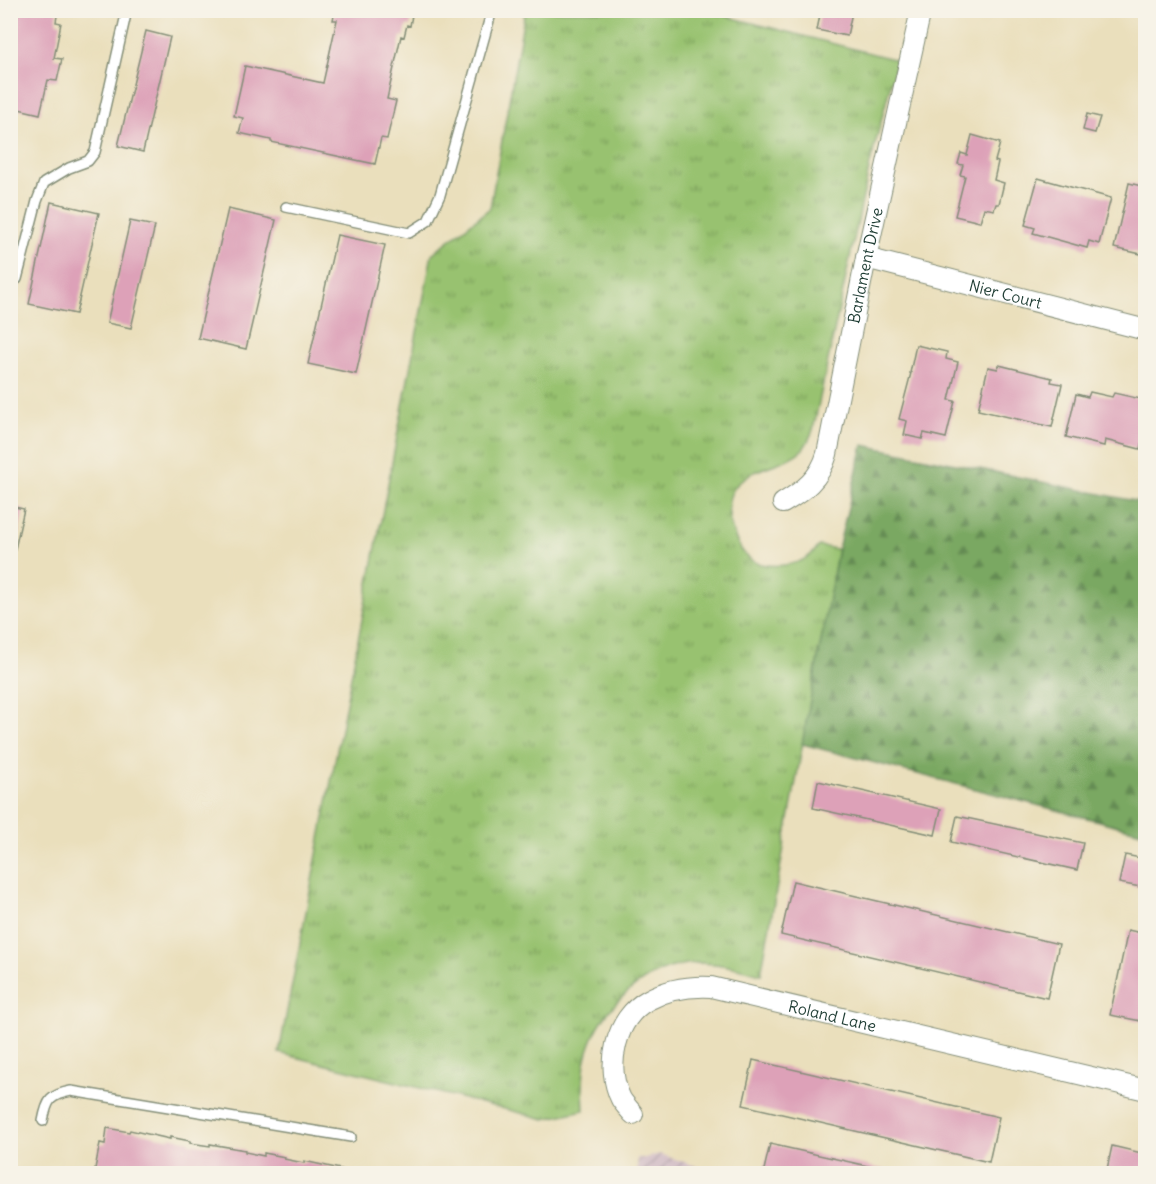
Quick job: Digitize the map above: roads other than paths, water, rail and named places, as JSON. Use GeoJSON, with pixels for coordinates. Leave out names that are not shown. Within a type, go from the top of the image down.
{"type":"FeatureCollection","features":[{"type":"Feature","properties":{"kind":"street","name":"Barlament Drive"},"geometry":{"type":"LineString","coordinates":[[783,503],[802,491],[816,478],[824,466],[866,258],[921,10]]}},
{"type":"Feature","properties":{"kind":"street","name":"Nier Court"},"geometry":{"type":"LineString","coordinates":[[866,258],[1146,330]]}},
{"type":"Feature","properties":{"kind":"street","name":"Roland Lane"},"geometry":{"type":"LineString","coordinates":[[633,1113],[622,1100],[616,1084],[613,1062],[620,1032],[637,1008],[647,1000],[682,988],[697,987],[711,987],[1146,1090]]}},
{"type":"Feature","properties":{"kind":"lane"},"geometry":{"type":"LineString","coordinates":[[16,279],[44,183],[88,160],[95,152],[127,10]]}},
{"type":"Feature","properties":{"kind":"lane"},"geometry":{"type":"LineString","coordinates":[[286,207],[410,233],[428,221],[440,195],[492,10]]}},
{"type":"Feature","properties":{"kind":"lane"},"geometry":{"type":"LineString","coordinates":[[43,1121],[46,1104],[56,1094],[71,1091],[351,1137]]}}]}
